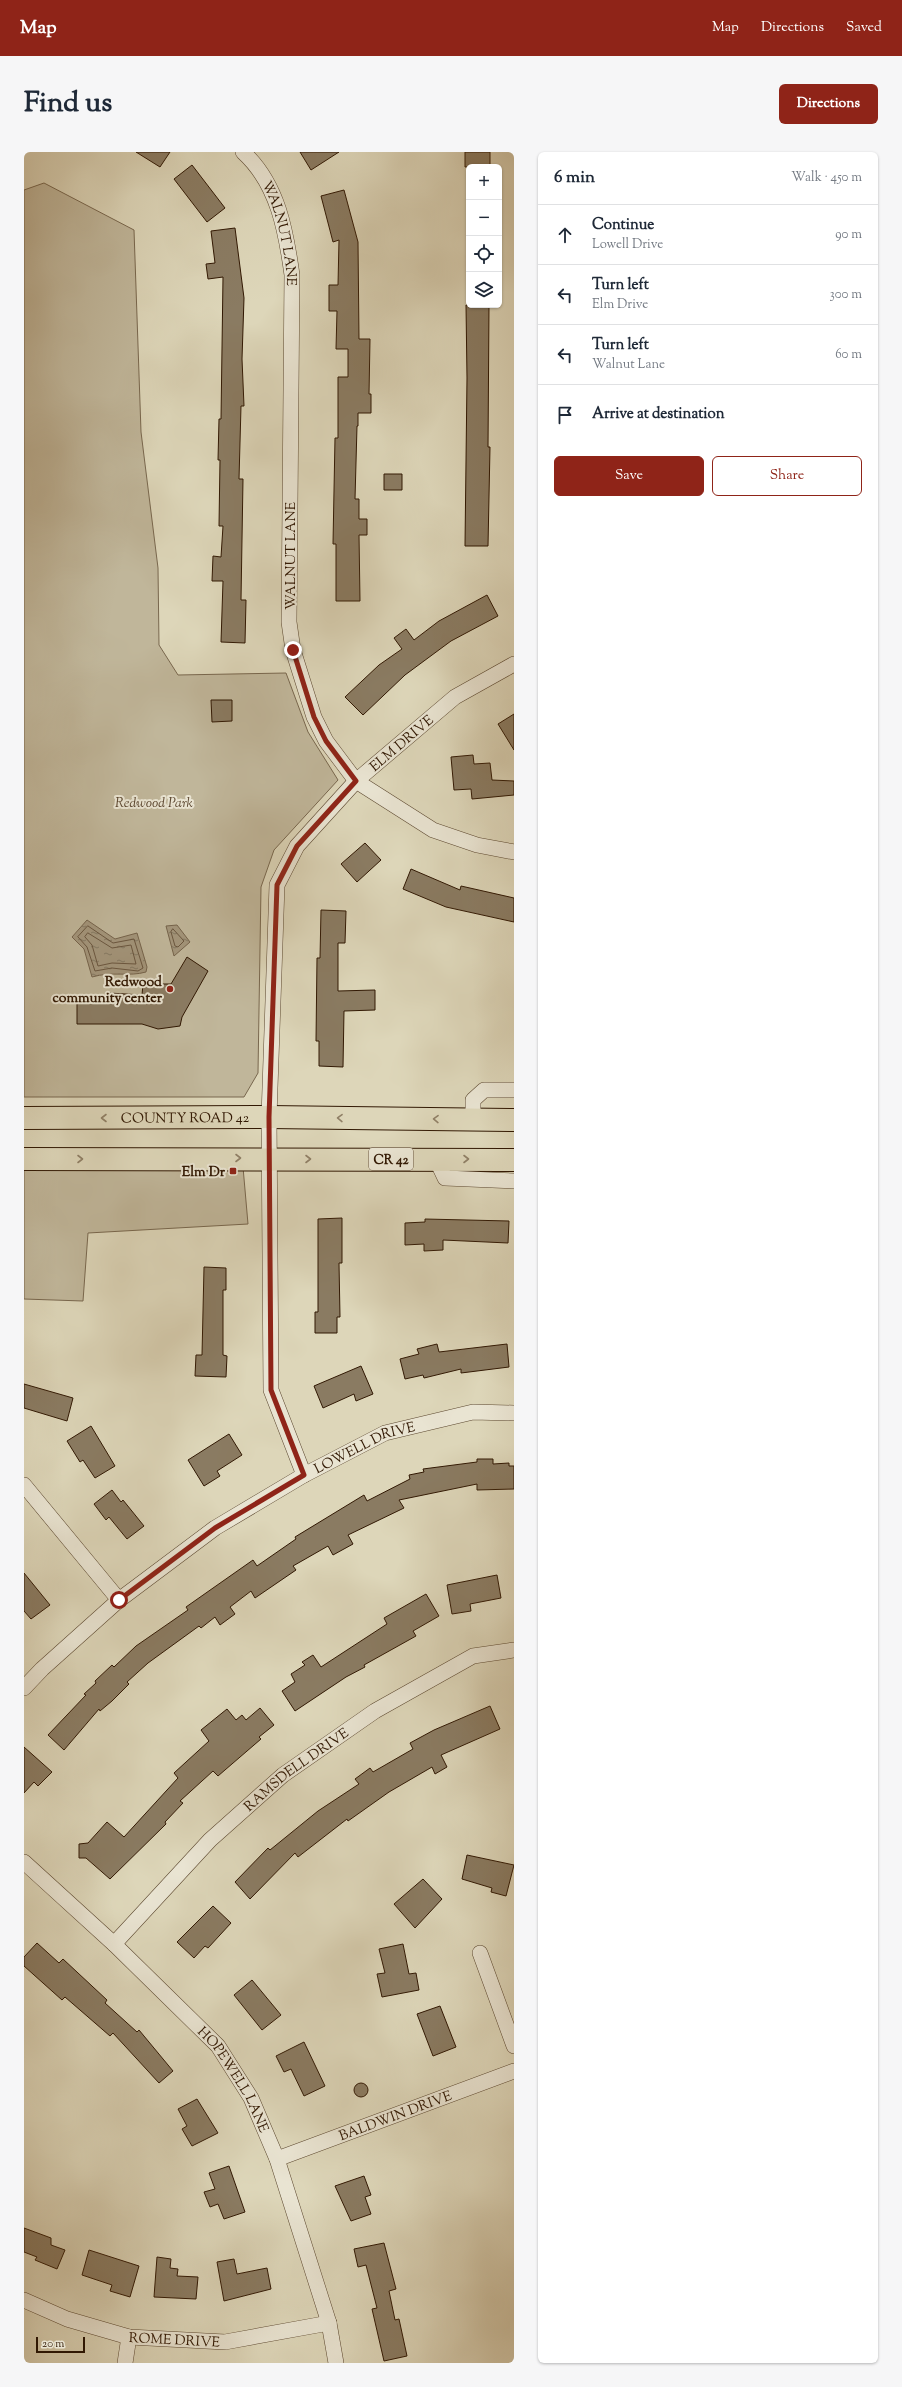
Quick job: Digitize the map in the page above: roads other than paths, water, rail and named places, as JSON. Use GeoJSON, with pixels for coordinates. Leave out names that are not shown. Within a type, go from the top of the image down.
{"type":"FeatureCollection","features":[{"type":"Feature","properties":{"kind":"highway","name":"COUNTY ROAD 42"},"geometry":{"type":"LineString","coordinates":[[24,1118],[269,1117],[514,1120]]}},
{"type":"Feature","properties":{"kind":"highway","name":"CR 42"},"geometry":{"type":"LineString","coordinates":[[24,1159],[269,1158],[514,1160]]}},
{"type":"Feature","properties":{"kind":"street","name":"WALNUT LANE"},"geometry":{"type":"LineString","coordinates":[[243,152],[253,161],[272,193],[286,231],[292,275],[289,622],[293,650],[302,684],[317,723],[326,741],[356,781],[433,830],[477,845],[514,852]]}},
{"type":"Feature","properties":{"kind":"street","name":"ELM DRIVE"},"geometry":{"type":"LineString","coordinates":[[304,1475],[271,1390],[269,1117],[277,885],[297,846],[356,781],[455,697],[514,664]]}},
{"type":"Feature","properties":{"kind":"street"},"geometry":{"type":"LineString","coordinates":[[473,1119],[473,1100],[484,1090],[514,1090]]}},
{"type":"Feature","properties":{"kind":"street"},"geometry":{"type":"LineString","coordinates":[[436,1159],[445,1178],[514,1181]]}},
{"type":"Feature","properties":{"kind":"street","name":"LOWELL DRIVE"},"geometry":{"type":"LineString","coordinates":[[24,1688],[42,1669],[119,1600],[215,1528],[304,1475],[385,1433],[473,1412],[514,1412]]}},
{"type":"Feature","properties":{"kind":"street"},"geometry":{"type":"LineString","coordinates":[[24,1485],[119,1600]]}},
{"type":"Feature","properties":{"kind":"street","name":"RAMSDELL DRIVE"},"geometry":{"type":"LineString","coordinates":[[114,1944],[210,1840],[283,1775],[375,1711],[473,1656],[514,1650]]}},
{"type":"Feature","properties":{"kind":"street","name":"HOPEWELL LANE"},"geometry":{"type":"LineString","coordinates":[[24,1862],[114,1944],[218,2046],[251,2098],[277,2159],[329,2323],[336,2363]]}},
{"type":"Feature","properties":{"kind":"street"},"geometry":{"type":"LineString","coordinates":[[480,1953],[514,2046]]}},
{"type":"Feature","properties":{"kind":"street","name":"BALDWIN DRIVE"},"geometry":{"type":"LineString","coordinates":[[277,2159],[514,2070]]}},
{"type":"Feature","properties":{"kind":"street","name":"ROME DRIVE"},"geometry":{"type":"LineString","coordinates":[[24,2300],[67,2319],[129,2338],[225,2342],[329,2323]]}},
{"type":"Feature","properties":{"kind":"street"},"geometry":{"type":"LineString","coordinates":[[125,2363],[129,2338]]}},
{"type":"Feature","properties":{"kind":"water"},"geometry":{"type":"Polygon","coordinates":[[[87,920],[115,939],[137,933],[147,967],[146,972],[133,974],[106,974],[92,977],[84,949],[72,937],[87,920]]]}},
{"type":"Feature","properties":{"kind":"water"},"geometry":{"type":"Polygon","coordinates":[[[177,925],[190,942],[174,956],[166,926],[177,925]]]}},
{"type":"Feature","properties":{"kind":"place","name":"Redwood community center"},"geometry":{"type":"Point","coordinates":[170,989]}},
{"type":"Feature","properties":{"kind":"place","name":"Elm Dr"},"geometry":{"type":"Point","coordinates":[233,1171]}},
{"type":"Feature","properties":{"kind":"park label","name":"Redwood Park"},"geometry":{"type":"Point","coordinates":[154,802]}}]}
